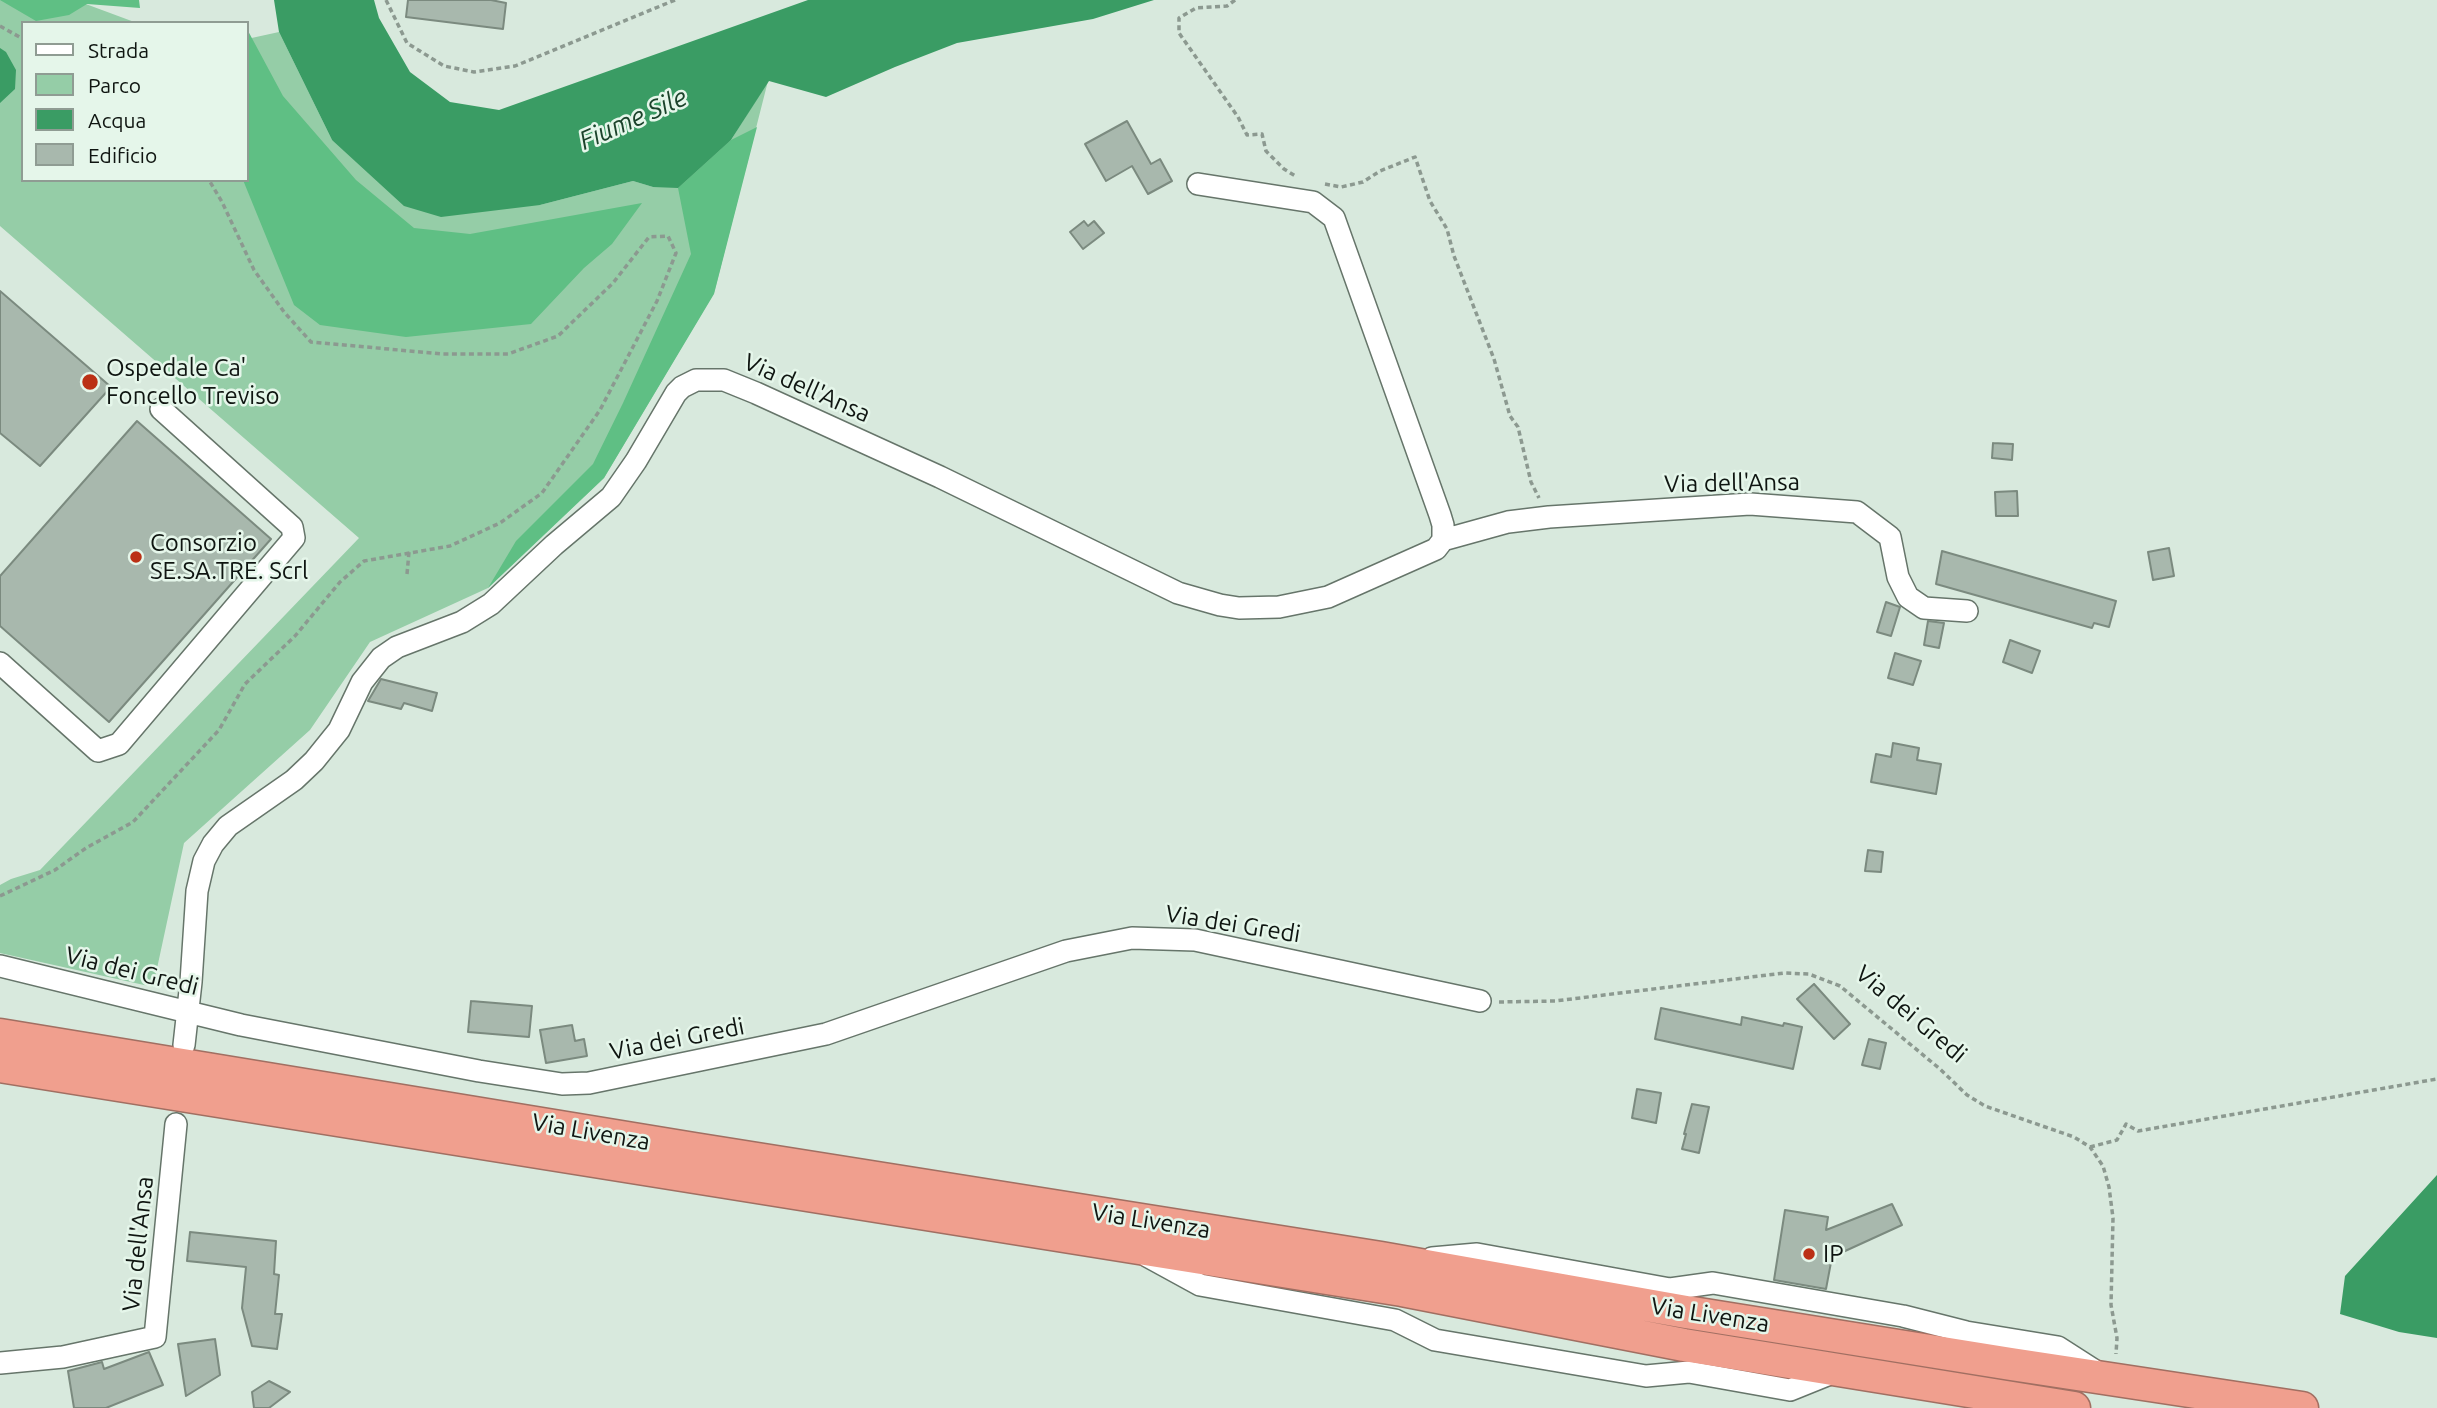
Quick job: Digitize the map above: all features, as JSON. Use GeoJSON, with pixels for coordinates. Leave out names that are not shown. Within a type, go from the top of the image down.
{"type":"FeatureCollection","features":[{"type":"Feature","properties":{"kind":"highway"},"geometry":{"type":"LineString","coordinates":[[0,1021],[99,1066]]}},
{"type":"Feature","properties":{"kind":"highway","name":"Via Livenza"},"geometry":{"type":"LineString","coordinates":[[0,1035],[99,1066],[514,1147],[1402,1290],[1684,1345],[2074,1408]]}},
{"type":"Feature","properties":{"kind":"highway","name":"Via Livenza"},"geometry":{"type":"LineString","coordinates":[[0,1066],[99,1066],[721,1154],[1399,1261],[1686,1312],[2112,1367],[2302,1408]]}},
{"type":"Feature","properties":{"kind":"highway"},"geometry":{"type":"LineString","coordinates":[[0,1082],[99,1066]]}},
{"type":"Feature","properties":{"kind":"street"},"geometry":{"type":"LineString","coordinates":[[1198,184],[1313,202],[1334,218],[1440,514],[1443,540]]}},
{"type":"Feature","properties":{"kind":"street","name":"Via dell'Ansa"},"geometry":{"type":"LineString","coordinates":[[184,1045],[197,891],[204,861],[220,835],[314,761],[338,730],[362,682],[381,658],[397,647],[462,622],[491,604],[554,545],[611,497],[636,461],[676,393],[696,380],[715,379],[739,385],[940,477],[1178,593],[1220,605],[1239,608],[1279,607],[1328,597],[1436,549],[1443,540],[1497,524],[1549,517],[1750,504],[1857,512],[1890,537],[1898,577],[1908,597],[1924,608],[1967,611]]}},
{"type":"Feature","properties":{"kind":"street"},"geometry":{"type":"LineString","coordinates":[[0,663],[98,751],[118,744],[294,538],[292,527],[161,409]]}},
{"type":"Feature","properties":{"kind":"street","name":"Via dei Gredi"},"geometry":{"type":"LineString","coordinates":[[0,966],[187,1012],[479,1071],[574,1084],[767,1048],[826,1034],[1066,951],[1132,938],[1154,937],[1206,942],[1480,1001]]}},
{"type":"Feature","properties":{"kind":"street","name":"Via dell'Ansa"},"geometry":{"type":"LineString","coordinates":[[0,1363],[63,1357],[155,1337],[176,1124]]}},
{"type":"Feature","properties":{"kind":"street"},"geometry":{"type":"LineString","coordinates":[[1134,1248],[1200,1285],[1395,1320],[1435,1340],[1646,1377],[1689,1372],[1790,1390],[1838,1371]]}},
{"type":"Feature","properties":{"kind":"path"},"geometry":{"type":"LineString","coordinates":[[386,0],[407,43],[444,66],[474,72],[515,66],[675,0]]}},
{"type":"Feature","properties":{"kind":"path"},"geometry":{"type":"LineString","coordinates":[[1235,0],[1227,6],[1196,8],[1179,18],[1179,33],[1238,117],[1247,135],[1262,134],[1266,151],[1283,169],[1296,177],[1307,179]]}},
{"type":"Feature","properties":{"kind":"path"},"geometry":{"type":"LineString","coordinates":[[0,26],[21,38]]}},
{"type":"Feature","properties":{"kind":"path"},"geometry":{"type":"LineString","coordinates":[[1318,182],[1341,187],[1363,182],[1380,171],[1415,157],[1430,201],[1447,229],[1454,256],[1494,359],[1510,416],[1518,427],[1531,482],[1549,517]]}},
{"type":"Feature","properties":{"kind":"path"},"geometry":{"type":"LineString","coordinates":[[0,896],[55,870],[86,848],[133,822],[219,730],[245,684],[295,636],[340,582],[364,561],[450,546],[500,523],[542,493],[600,410],[657,301],[676,253],[668,236],[649,237],[613,283],[558,337],[508,354],[443,354],[311,342],[284,312],[254,270],[210,182]]}},
{"type":"Feature","properties":{"kind":"path"},"geometry":{"type":"LineString","coordinates":[[407,574],[409,552]]}},
{"type":"Feature","properties":{"kind":"path","name":"Via dei Gredi"},"geometry":{"type":"LineString","coordinates":[[1480,1001],[1555,1001],[1772,973],[1809,974],[1840,986],[1893,1028],[1959,1089],[1976,1101],[2008,1115],[2074,1137],[2091,1147]]}},
{"type":"Feature","properties":{"kind":"path"},"geometry":{"type":"LineString","coordinates":[[2112,1367],[2117,1338],[2111,1305],[2113,1219],[2103,1166],[2091,1147],[2117,1140],[2126,1124],[2138,1131],[2437,1079]]}},
{"type":"Feature","properties":{"kind":"green space"},"geometry":{"type":"Polygon","coordinates":[[[0,0],[75,0],[132,21],[21,21],[21,182],[248,182],[248,39],[279,32],[332,140],[540,205],[633,181],[653,187],[731,140],[768,81],[714,293],[604,478],[488,588],[370,642],[310,730],[184,843],[153,987],[0,953],[0,885],[40,870],[359,538],[0,226],[0,0]]]}},
{"type":"Feature","properties":{"kind":"shaded area"},"geometry":{"type":"Polygon","coordinates":[[[0,0],[139,0],[140,8],[87,4],[69,15],[36,21],[0,0]]]}},
{"type":"Feature","properties":{"kind":"shaded area"},"geometry":{"type":"Polygon","coordinates":[[[248,31],[283,96],[356,180],[414,228],[470,234],[642,203],[612,244],[584,268],[531,324],[406,337],[320,325],[294,305],[244,182],[248,182],[248,31]]]}},
{"type":"Feature","properties":{"kind":"shaded area"},"geometry":{"type":"Polygon","coordinates":[[[757,127],[714,294],[604,478],[488,588],[516,541],[593,464],[623,403],[691,254],[678,188],[731,140],[757,127]]]}},
{"type":"Feature","properties":{"kind":"water","name":"Fiume Sile"},"geometry":{"type":"Polygon","coordinates":[[[274,0],[374,0],[379,18],[410,72],[450,102],[499,110],[808,0],[1154,0],[1093,19],[957,43],[826,97],[769,81],[731,140],[678,188],[653,187],[633,181],[540,205],[441,217],[404,206],[332,140],[279,32],[274,0]]]}},
{"type":"Feature","properties":{"kind":"water"},"geometry":{"type":"Polygon","coordinates":[[[0,48],[6,52],[16,70],[15,89],[0,103],[0,48]]]}},
{"type":"Feature","properties":{"kind":"water"},"geometry":{"type":"Polygon","coordinates":[[[2437,1175],[2437,1338],[2399,1332],[2340,1314],[2345,1276],[2437,1175]]]}},
{"type":"Feature","properties":{"kind":"building"},"geometry":{"type":"Polygon","coordinates":[[[408,0],[491,0],[506,3],[503,29],[406,17],[408,0]]]}},
{"type":"Feature","properties":{"kind":"building"},"geometry":{"type":"Polygon","coordinates":[[[1127,121],[1151,164],[1160,159],[1172,181],[1148,194],[1132,166],[1106,181],[1085,144],[1127,121]]]}},
{"type":"Feature","properties":{"kind":"building"},"geometry":{"type":"Polygon","coordinates":[[[1084,221],[1088,226],[1094,221],[1104,233],[1083,249],[1070,232],[1084,221]]]}},
{"type":"Feature","properties":{"kind":"building"},"geometry":{"type":"Polygon","coordinates":[[[0,291],[111,387],[40,466],[0,433],[0,291]]]}},
{"type":"Feature","properties":{"kind":"building","name":"Consorzio SE.SA.TRE. Scrl"},"geometry":{"type":"Polygon","coordinates":[[[137,421],[271,539],[109,722],[0,626],[0,576],[137,421]]]}},
{"type":"Feature","properties":{"kind":"building"},"geometry":{"type":"Polygon","coordinates":[[[1993,443],[2013,444],[2012,460],[1992,458],[1993,443]]]}},
{"type":"Feature","properties":{"kind":"building"},"geometry":{"type":"Polygon","coordinates":[[[2017,491],[2018,516],[1996,516],[1995,492],[2017,491]]]}},
{"type":"Feature","properties":{"kind":"building"},"geometry":{"type":"Polygon","coordinates":[[[2169,548],[2174,576],[2153,580],[2148,552],[2169,548]]]}},
{"type":"Feature","properties":{"kind":"building"},"geometry":{"type":"Polygon","coordinates":[[[1942,551],[2116,601],[2109,627],[2094,623],[2092,628],[1936,584],[1942,551]]]}},
{"type":"Feature","properties":{"kind":"building"},"geometry":{"type":"Polygon","coordinates":[[[1886,602],[1900,607],[1891,636],[1877,632],[1886,602]]]}},
{"type":"Feature","properties":{"kind":"building"},"geometry":{"type":"Polygon","coordinates":[[[1928,621],[1944,623],[1939,648],[1924,645],[1928,621]]]}},
{"type":"Feature","properties":{"kind":"building"},"geometry":{"type":"Polygon","coordinates":[[[2010,640],[2040,651],[2032,673],[2003,662],[2010,640]]]}},
{"type":"Feature","properties":{"kind":"building"},"geometry":{"type":"Polygon","coordinates":[[[1895,653],[1921,661],[1913,685],[1888,678],[1895,653]]]}},
{"type":"Feature","properties":{"kind":"building"},"geometry":{"type":"Polygon","coordinates":[[[381,679],[437,693],[432,711],[404,703],[401,709],[368,701],[381,679]]]}},
{"type":"Feature","properties":{"kind":"building"},"geometry":{"type":"Polygon","coordinates":[[[1893,743],[1919,748],[1917,760],[1941,764],[1936,794],[1871,782],[1876,754],[1891,757],[1893,743]]]}},
{"type":"Feature","properties":{"kind":"building"},"geometry":{"type":"Polygon","coordinates":[[[1868,850],[1883,852],[1881,872],[1865,871],[1868,850]]]}},
{"type":"Feature","properties":{"kind":"building"},"geometry":{"type":"Polygon","coordinates":[[[1814,984],[1850,1024],[1834,1039],[1797,999],[1814,984]]]}},
{"type":"Feature","properties":{"kind":"building"},"geometry":{"type":"Polygon","coordinates":[[[471,1001],[532,1006],[529,1037],[468,1032],[471,1001]]]}},
{"type":"Feature","properties":{"kind":"building"},"geometry":{"type":"Polygon","coordinates":[[[1661,1008],[1741,1025],[1742,1017],[1783,1026],[1784,1023],[1802,1027],[1793,1069],[1655,1039],[1661,1008]]]}},
{"type":"Feature","properties":{"kind":"building"},"geometry":{"type":"Polygon","coordinates":[[[572,1025],[575,1041],[584,1039],[587,1056],[546,1063],[540,1030],[572,1025]]]}},
{"type":"Feature","properties":{"kind":"building"},"geometry":{"type":"Polygon","coordinates":[[[1869,1039],[1886,1043],[1880,1069],[1862,1065],[1869,1039]]]}},
{"type":"Feature","properties":{"kind":"building"},"geometry":{"type":"Polygon","coordinates":[[[1637,1089],[1661,1093],[1656,1123],[1632,1118],[1637,1089]]]}},
{"type":"Feature","properties":{"kind":"building"},"geometry":{"type":"Polygon","coordinates":[[[1692,1104],[1709,1107],[1699,1153],[1682,1149],[1692,1104]]]}},
{"type":"Feature","properties":{"kind":"building"},"geometry":{"type":"Polygon","coordinates":[[[1892,1204],[1902,1225],[1832,1257],[1826,1289],[1774,1280],[1785,1210],[1828,1217],[1826,1230],[1892,1204]]]}},
{"type":"Feature","properties":{"kind":"building"},"geometry":{"type":"Polygon","coordinates":[[[190,1232],[276,1241],[274,1274],[279,1275],[275,1314],[282,1314],[277,1349],[252,1346],[242,1308],[246,1267],[187,1261],[190,1232]]]}},
{"type":"Feature","properties":{"kind":"building"},"geometry":{"type":"Polygon","coordinates":[[[215,1339],[220,1375],[186,1396],[178,1344],[215,1339]]]}},
{"type":"Feature","properties":{"kind":"building"},"geometry":{"type":"Polygon","coordinates":[[[149,1352],[163,1385],[106,1408],[74,1408],[68,1371],[102,1362],[104,1369],[149,1352]]]}},
{"type":"Feature","properties":{"kind":"building"},"geometry":{"type":"Polygon","coordinates":[[[269,1381],[290,1392],[269,1408],[254,1408],[252,1392],[269,1381]]]}},
{"type":"Feature","properties":{"kind":"place","name":"Ospedale Ca' Foncello Treviso"},"geometry":{"type":"Point","coordinates":[90,382]}},
{"type":"Feature","properties":{"kind":"place","name":"Consorzio SE.SA.TRE. Scrl"},"geometry":{"type":"Point","coordinates":[136,557]}},
{"type":"Feature","properties":{"kind":"place","name":"IP"},"geometry":{"type":"Point","coordinates":[1809,1254]}}]}
